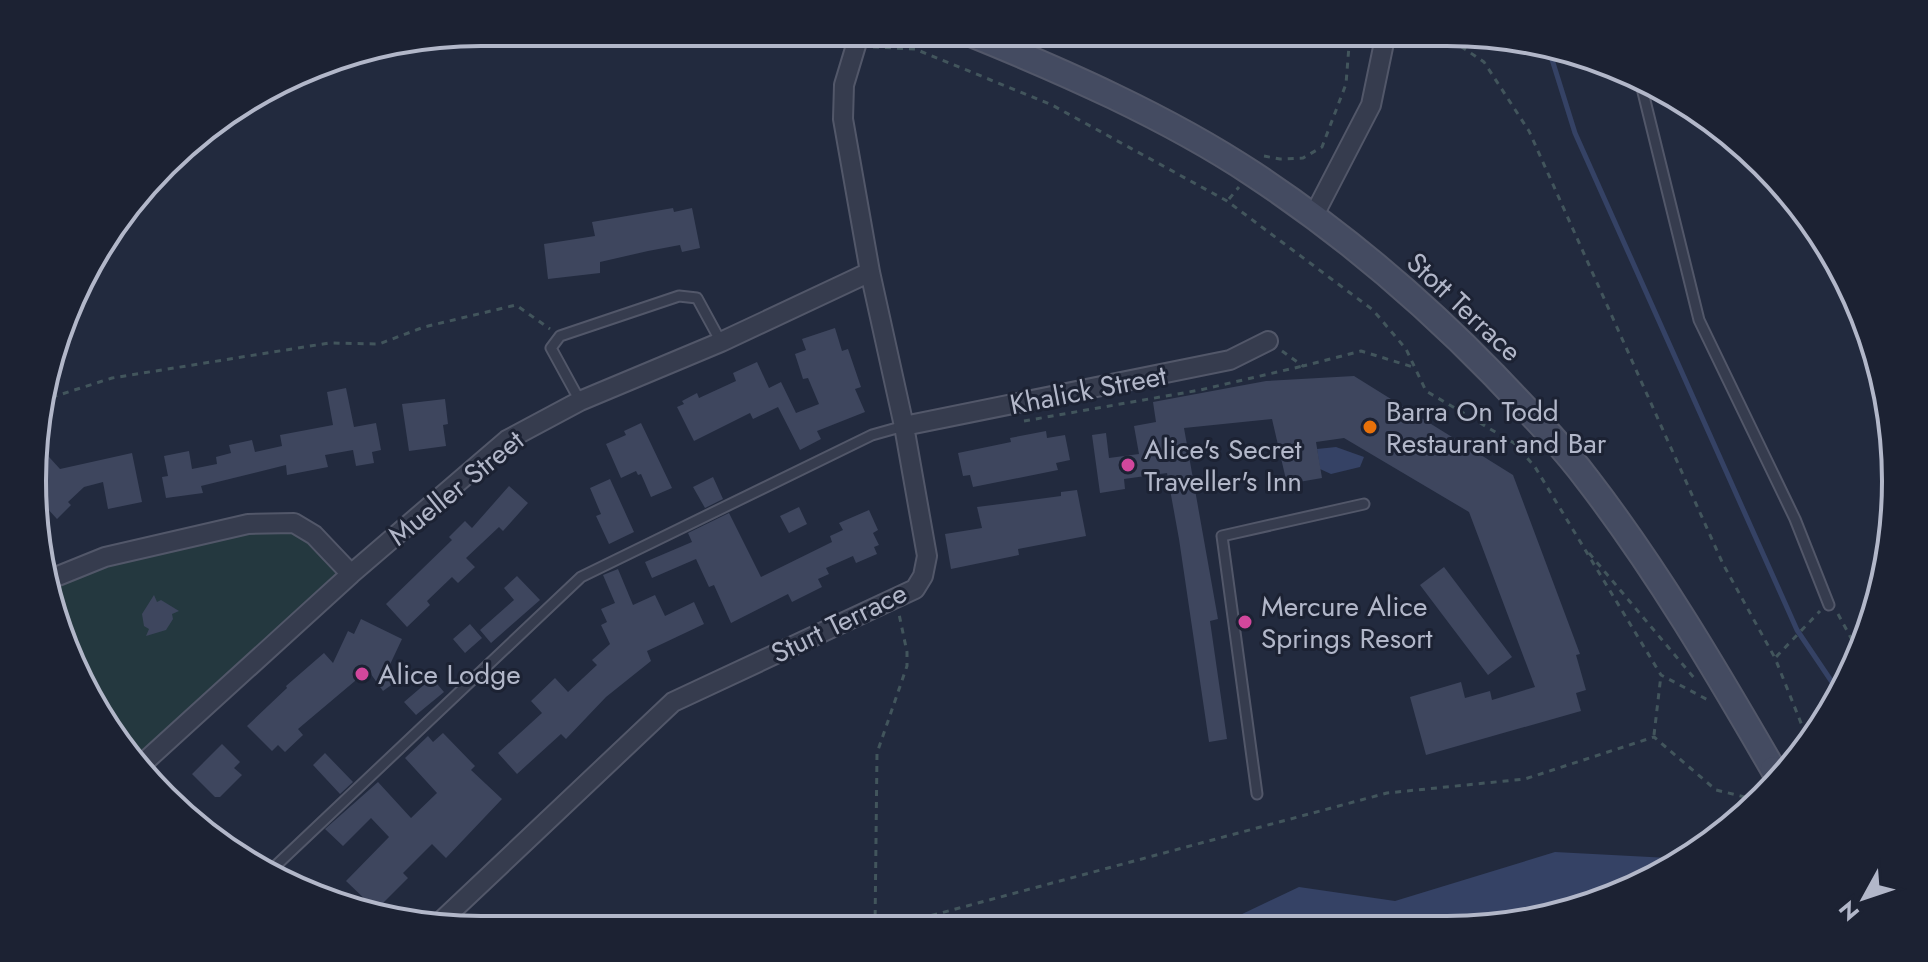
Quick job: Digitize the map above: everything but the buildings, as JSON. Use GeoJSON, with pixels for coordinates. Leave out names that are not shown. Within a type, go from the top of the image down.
{"type":"FeatureCollection","features":[{"type":"Feature","properties":{"kind":"main road","name":"Stott Terrace"},"geometry":{"type":"LineString","coordinates":[[1000,46],[1183,132],[1251,172],[1314,215],[1441,321],[1528,410],[1585,476],[1621,524],[1687,622],[1771,772]]}},
{"type":"Feature","properties":{"kind":"street","name":"Sturt Terrace"},"geometry":{"type":"LineString","coordinates":[[448,914],[673,702],[915,589],[923,576],[927,556],[843,119],[844,85],[856,46]]}},
{"type":"Feature","properties":{"kind":"street"},"geometry":{"type":"LineString","coordinates":[[1314,215],[1371,105],[1383,46]]}},
{"type":"Feature","properties":{"kind":"street","name":"Mueller Street"},"geometry":{"type":"LineString","coordinates":[[147,760],[351,574],[507,440],[580,401],[721,342],[870,272]]}},
{"type":"Feature","properties":{"kind":"street","name":"Khalick Street"},"geometry":{"type":"LineString","coordinates":[[904,426],[1230,360],[1268,341]]}},
{"type":"Feature","properties":{"kind":"street"},"geometry":{"type":"LineString","coordinates":[[57,577],[120,554],[248,524],[294,523],[314,535],[351,574]]}},
{"type":"Feature","properties":{"kind":"lane"},"geometry":{"type":"LineString","coordinates":[[1643,93],[1699,320],[1795,519],[1826,607]]}},
{"type":"Feature","properties":{"kind":"lane"},"geometry":{"type":"LineString","coordinates":[[580,401],[551,348],[560,336],[679,296],[697,298],[721,342]]}},
{"type":"Feature","properties":{"kind":"lane"},"geometry":{"type":"LineString","coordinates":[[277,865],[581,577],[872,435],[904,426]]}},
{"type":"Feature","properties":{"kind":"lane"},"geometry":{"type":"LineString","coordinates":[[1257,794],[1222,536],[1364,504]]}},
{"type":"Feature","properties":{"kind":"path"},"geometry":{"type":"LineString","coordinates":[[896,46],[915,49],[1052,105],[1227,201],[1373,310],[1406,349],[1426,391],[1514,443],[1535,467],[1661,675],[1715,703],[1706,692]]}},
{"type":"Feature","properties":{"kind":"path"},"geometry":{"type":"LineString","coordinates":[[1227,201],[1265,156],[1303,158],[1322,147],[1346,84],[1349,46]]}},
{"type":"Feature","properties":{"kind":"path"},"geometry":{"type":"LineString","coordinates":[[1461,47],[1484,62],[1529,131],[1723,564],[1775,658],[1804,730]]}},
{"type":"Feature","properties":{"kind":"path"},"geometry":{"type":"LineString","coordinates":[[54,397],[112,378],[329,343],[379,344],[424,327],[516,305],[560,336]]}},
{"type":"Feature","properties":{"kind":"path"},"geometry":{"type":"LineString","coordinates":[[1268,341],[1303,366]]}},
{"type":"Feature","properties":{"kind":"path"},"geometry":{"type":"LineString","coordinates":[[1022,421],[1200,390],[1361,351],[1413,367]]}},
{"type":"Feature","properties":{"kind":"path"},"geometry":{"type":"LineString","coordinates":[[1581,544],[1696,681]]}},
{"type":"Feature","properties":{"kind":"path"},"geometry":{"type":"LineString","coordinates":[[875,916],[877,753],[907,666],[896,598]]}},
{"type":"Feature","properties":{"kind":"path"},"geometry":{"type":"LineString","coordinates":[[1775,658],[1826,607],[1839,615],[1852,639]]}},
{"type":"Feature","properties":{"kind":"path"},"geometry":{"type":"LineString","coordinates":[[1654,737],[1661,675]]}},
{"type":"Feature","properties":{"kind":"path"},"geometry":{"type":"LineString","coordinates":[[1654,737],[1716,790],[1746,797]]}},
{"type":"Feature","properties":{"kind":"path"},"geometry":{"type":"LineString","coordinates":[[930,916],[1387,793],[1525,779],[1654,737]]}},
{"type":"Feature","properties":{"kind":"shaded area"},"geometry":{"type":"Polygon","coordinates":[[[294,523],[351,574],[147,760],[119,723],[91,673],[69,621],[57,577],[105,557],[294,523]]]}},
{"type":"Feature","properties":{"kind":"water"},"geometry":{"type":"Polygon","coordinates":[[[1336,447],[1364,457],[1360,467],[1331,474],[1320,469],[1317,449],[1336,447]]]}},
{"type":"Feature","properties":{"kind":"water"},"geometry":{"type":"Polygon","coordinates":[[[1555,852],[1664,858],[1587,893],[1504,912],[1447,916],[1238,916],[1299,887],[1395,901],[1555,852]]]}},
{"type":"Feature","properties":{"kind":"waterway"},"geometry":{"type":"LineString","coordinates":[[1552,59],[1575,133],[1797,630],[1832,682]]}},
{"type":"Feature","properties":{"kind":"place","name":"Barra On Todd Restaurant and Bar"},"geometry":{"type":"Point","coordinates":[1370,427]}},
{"type":"Feature","properties":{"kind":"place","name":"Alice's Secret Traveller's Inn"},"geometry":{"type":"Point","coordinates":[1128,465]}},
{"type":"Feature","properties":{"kind":"place","name":"Mercure Alice Springs Resort"},"geometry":{"type":"Point","coordinates":[1245,622]}},
{"type":"Feature","properties":{"kind":"place","name":"Alice Lodge"},"geometry":{"type":"Point","coordinates":[362,674]}}]}
